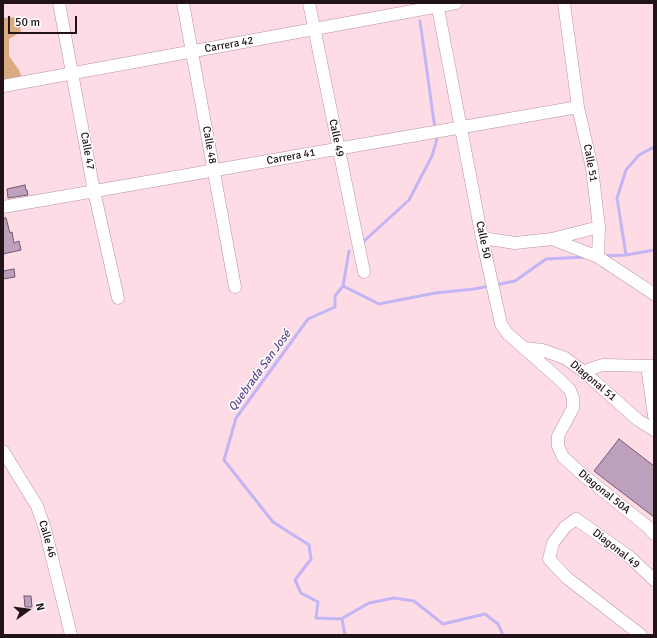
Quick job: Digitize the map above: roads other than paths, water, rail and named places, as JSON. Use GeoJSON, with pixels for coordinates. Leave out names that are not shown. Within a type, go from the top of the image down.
{"type":"FeatureCollection","features":[{"type":"Feature","properties":{"kind":"street","name":"Calle 47"},"geometry":{"type":"LineString","coordinates":[[59,3],[94,191],[118,298]]}},
{"type":"Feature","properties":{"kind":"street","name":"Calle 48"},"geometry":{"type":"LineString","coordinates":[[183,3],[235,287]]}},
{"type":"Feature","properties":{"kind":"street","name":"Calle 49"},"geometry":{"type":"LineString","coordinates":[[309,3],[313,29],[364,272]]}},
{"type":"Feature","properties":{"kind":"street","name":"Carrera 42"},"geometry":{"type":"LineString","coordinates":[[3,86],[192,52],[437,5],[456,3]]}},
{"type":"Feature","properties":{"kind":"street","name":"Calle 51"},"geometry":{"type":"LineString","coordinates":[[564,3],[578,107],[592,168],[599,227],[598,257]]}},
{"type":"Feature","properties":{"kind":"street","name":"Calle 50"},"geometry":{"type":"LineString","coordinates":[[437,5],[482,238],[501,324],[507,333],[570,390],[573,398],[573,408],[558,436],[558,446]]}},
{"type":"Feature","properties":{"kind":"street","name":"Carrera 41"},"geometry":{"type":"LineString","coordinates":[[3,207],[578,107]]}},
{"type":"Feature","properties":{"kind":"street"},"geometry":{"type":"LineString","coordinates":[[482,238],[515,243],[552,239],[599,227]]}},
{"type":"Feature","properties":{"kind":"street"},"geometry":{"type":"LineString","coordinates":[[552,239],[598,257],[654,294]]}},
{"type":"Feature","properties":{"kind":"street","name":"Diagonal 51"},"geometry":{"type":"LineString","coordinates":[[524,348],[542,350],[565,358],[584,372],[638,420],[654,430]]}},
{"type":"Feature","properties":{"kind":"street"},"geometry":{"type":"LineString","coordinates":[[584,372],[603,365],[650,366],[654,416]]}},
{"type":"Feature","properties":{"kind":"street","name":"Diagonal 50A"},"geometry":{"type":"LineString","coordinates":[[558,446],[563,457],[648,527],[654,534]]}},
{"type":"Feature","properties":{"kind":"street","name":"Calle 46"},"geometry":{"type":"LineString","coordinates":[[3,452],[37,506],[45,529],[71,635]]}},
{"type":"Feature","properties":{"kind":"street","name":"Diagonal 49"},"geometry":{"type":"LineString","coordinates":[[640,635],[567,578],[549,559],[553,543],[565,527],[576,519],[631,558],[654,580]]}},
{"type":"Feature","properties":{"kind":"waterway","name":"Quebrada San José"},"geometry":{"type":"LineString","coordinates":[[420,21],[435,129]]}},
{"type":"Feature","properties":{"kind":"waterway","name":"Quebrada San José"},"geometry":{"type":"LineString","coordinates":[[362,243],[409,200],[432,156],[437,139]]}},
{"type":"Feature","properties":{"kind":"waterway"},"geometry":{"type":"LineString","coordinates":[[626,255],[617,198],[626,170],[639,155],[654,147]]}},
{"type":"Feature","properties":{"kind":"waterway"},"geometry":{"type":"LineString","coordinates":[[604,256],[626,255],[654,250]]}},
{"type":"Feature","properties":{"kind":"waterway","name":"Quebrada San José"},"geometry":{"type":"LineString","coordinates":[[349,251],[343,286],[335,296],[335,307],[308,319],[236,418],[224,460],[273,522],[309,545],[311,559],[295,580],[301,593],[318,602],[316,618],[341,619],[369,603],[394,598],[414,601],[443,624],[485,614],[498,624],[503,635]]}},
{"type":"Feature","properties":{"kind":"waterway"},"geometry":{"type":"LineString","coordinates":[[495,285],[515,281],[546,259],[587,257]]}},
{"type":"Feature","properties":{"kind":"waterway"},"geometry":{"type":"LineString","coordinates":[[343,286],[379,304],[435,293],[490,286]]}},
{"type":"Feature","properties":{"kind":"waterway"},"geometry":{"type":"LineString","coordinates":[[342,619],[345,635]]}}]}
